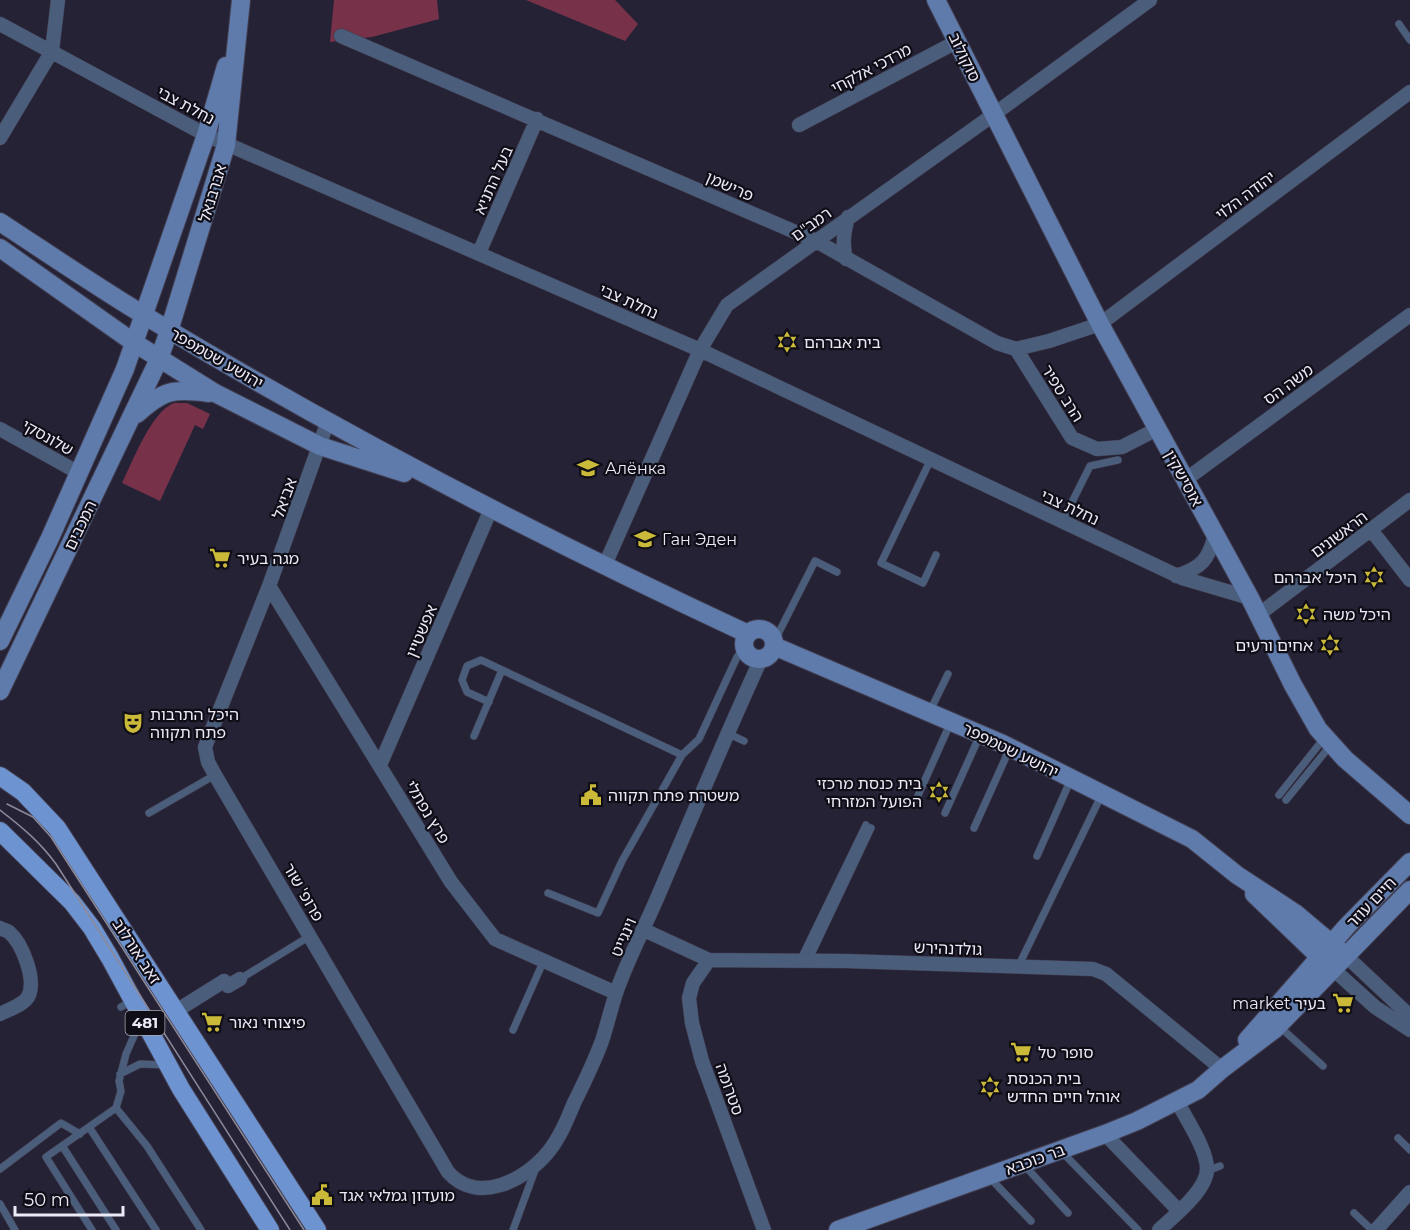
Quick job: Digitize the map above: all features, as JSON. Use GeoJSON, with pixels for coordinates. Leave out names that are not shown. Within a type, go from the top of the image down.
{"type":"FeatureCollection","features":[{"type":"Feature","properties":{"kind":"main road","name":"זאב אורלוב"},"geometry":{"type":"LineString","coordinates":[[0,776],[23,792],[40,808],[82,855],[176,1011],[317,1230]]}},
{"type":"Feature","properties":{"kind":"main road","name":"זאב אורלוב"},"geometry":{"type":"LineString","coordinates":[[0,831],[72,902],[98,938],[127,1003],[142,1018],[168,1066],[270,1230]]}},
{"type":"Feature","properties":{"kind":"street"},"geometry":{"type":"LineString","coordinates":[[0,138],[52,51],[58,0]]}},
{"type":"Feature","properties":{"kind":"street","name":"אברבנאל"},"geometry":{"type":"LineString","coordinates":[[159,359],[226,145],[241,0]]}},
{"type":"Feature","properties":{"kind":"street","name":"סוקולוב"},"geometry":{"type":"LineString","coordinates":[[936,0],[993,115]]}},
{"type":"Feature","properties":{"kind":"street","name":"רמב\"ם"},"geometry":{"type":"LineString","coordinates":[[604,567],[700,350],[727,305],[1150,0]]}},
{"type":"Feature","properties":{"kind":"street","name":"אברבנאל"},"geometry":{"type":"LineString","coordinates":[[133,342],[206,135],[239,21]]}},
{"type":"Feature","properties":{"kind":"street","name":"נחלת צבי"},"geometry":{"type":"LineString","coordinates":[[0,24],[226,145],[700,350],[1176,576],[1254,606]]}},
{"type":"Feature","properties":{"kind":"street","name":"פרישמן"},"geometry":{"type":"LineString","coordinates":[[341,36],[816,241],[997,343],[1016,349]]}},
{"type":"Feature","properties":{"kind":"street","name":"מרדכי אלקחי"},"geometry":{"type":"LineString","coordinates":[[799,125],[958,41]]}},
{"type":"Feature","properties":{"kind":"street","name":"יהודה הלוי"},"geometry":{"type":"LineString","coordinates":[[1100,324],[1410,92]]}},
{"type":"Feature","properties":{"kind":"street","name":"אוסישקין"},"geometry":{"type":"LineString","coordinates":[[993,115],[1100,324],[1158,429],[1180,481],[1215,534],[1254,606],[1293,686],[1318,729],[1345,759],[1410,815]]}},
{"type":"Feature","properties":{"kind":"street","name":"בעל התניא"},"geometry":{"type":"LineString","coordinates":[[479,253],[537,119]]}},
{"type":"Feature","properties":{"kind":"street"},"geometry":{"type":"LineString","coordinates":[[846,259],[843,235],[848,218]]}},
{"type":"Feature","properties":{"kind":"street","name":"יהושע שטמפפר"},"geometry":{"type":"LineString","coordinates":[[0,222],[169,331],[328,421],[440,484],[746,642]]}},
{"type":"Feature","properties":{"kind":"street"},"geometry":{"type":"LineString","coordinates":[[786,229],[792,241],[792,251],[786,262]]}},
{"type":"Feature","properties":{"kind":"street","name":"יהושע שטמפפר"},"geometry":{"type":"LineString","coordinates":[[0,248],[133,342],[215,393],[320,446],[440,484]]}},
{"type":"Feature","properties":{"kind":"street","name":"משה הס"},"geometry":{"type":"LineString","coordinates":[[1180,481],[1410,315]]}},
{"type":"Feature","properties":{"kind":"street"},"geometry":{"type":"LineString","coordinates":[[1016,349],[1100,324]]}},
{"type":"Feature","properties":{"kind":"street","name":"המכבים"},"geometry":{"type":"LineString","coordinates":[[0,641],[79,473],[125,369],[133,342]]}},
{"type":"Feature","properties":{"kind":"street","name":"הרב ספיר"},"geometry":{"type":"LineString","coordinates":[[1016,349],[1072,438],[1097,449],[1122,447],[1158,429]]}},
{"type":"Feature","properties":{"kind":"street","name":"המכבים"},"geometry":{"type":"LineString","coordinates":[[0,691],[159,359]]}},
{"type":"Feature","properties":{"kind":"street"},"geometry":{"type":"LineString","coordinates":[[131,419],[154,399],[166,393],[186,390],[215,393]]}},
{"type":"Feature","properties":{"kind":"street","name":"אביאל"},"geometry":{"type":"LineString","coordinates":[[269,586],[328,421]]}},
{"type":"Feature","properties":{"kind":"street","name":"שלונסקי"},"geometry":{"type":"LineString","coordinates":[[0,429],[79,473]]}},
{"type":"Feature","properties":{"kind":"street","name":"הראשונים"},"geometry":{"type":"LineString","coordinates":[[1254,606],[1372,531],[1410,500]]}},
{"type":"Feature","properties":{"kind":"street","name":"אפשטיין"},"geometry":{"type":"LineString","coordinates":[[380,765],[491,509]]}},
{"type":"Feature","properties":{"kind":"street"},"geometry":{"type":"LineString","coordinates":[[1372,531],[1410,580]]}},
{"type":"Feature","properties":{"kind":"street"},"geometry":{"type":"LineString","coordinates":[[1176,576],[1191,571],[1203,563],[1211,551],[1215,534]]}},
{"type":"Feature","properties":{"kind":"street","name":"פרופ' שור"},"geometry":{"type":"LineString","coordinates":[[269,586],[205,747],[208,762],[447,1172],[465,1186],[477,1189]]}},
{"type":"Feature","properties":{"kind":"street","name":"פרץ נפתלי"},"geometry":{"type":"LineString","coordinates":[[269,586],[451,882],[495,939],[616,993]]}},
{"type":"Feature","properties":{"kind":"street"},"geometry":{"type":"LineString","coordinates":[[756,629],[761,629],[770,634],[769,649],[751,657],[746,642],[756,629]]}},
{"type":"Feature","properties":{"kind":"street","name":"יהושע שטמפפר"},"geometry":{"type":"LineString","coordinates":[[769,649],[1010,748],[1192,839],[1237,875],[1316,929],[1332,956],[1375,1007],[1410,1030]]}},
{"type":"Feature","properties":{"kind":"street","name":"וינגייט"},"geometry":{"type":"LineString","coordinates":[[477,1189],[490,1188],[520,1176],[548,1153],[562,1130],[601,1041],[616,993],[727,733],[769,649]]}},
{"type":"Feature","properties":{"kind":"street","name":"חיים עוזר"},"geometry":{"type":"LineString","coordinates":[[1332,956],[1347,926],[1410,862]]}},
{"type":"Feature","properties":{"kind":"street","name":"יהושע שטמפפר"},"geometry":{"type":"LineString","coordinates":[[1237,875],[1274,915],[1410,1016]]}},
{"type":"Feature","properties":{"kind":"street","name":"חיים עוזר"},"geometry":{"type":"LineString","coordinates":[[1332,956],[1410,890]]}},
{"type":"Feature","properties":{"kind":"street"},"geometry":{"type":"LineString","coordinates":[[1316,929],[1334,932],[1347,926]]}},
{"type":"Feature","properties":{"kind":"street"},"geometry":{"type":"LineString","coordinates":[[0,928],[9,932],[19,947],[29,965],[31,981],[28,997],[15,1007],[0,1014]]}},
{"type":"Feature","properties":{"kind":"street","name":"גולדנהירש"},"geometry":{"type":"LineString","coordinates":[[644,930],[709,960],[1093,969],[1106,974],[1222,1069]]}},
{"type":"Feature","properties":{"kind":"street","name":"בר כוכבא"},"geometry":{"type":"LineString","coordinates":[[838,1230],[1105,1134],[1137,1121],[1198,1090],[1278,1025],[1332,956]]}},
{"type":"Feature","properties":{"kind":"street","name":"בר כוכבא"},"geometry":{"type":"LineString","coordinates":[[1222,1069],[1332,956]]}},
{"type":"Feature","properties":{"kind":"street","name":"סטרומה"},"geometry":{"type":"LineString","coordinates":[[709,960],[693,983],[689,998],[692,1023],[702,1061],[764,1230]]}},
{"type":"Feature","properties":{"kind":"street"},"geometry":{"type":"LineString","coordinates":[[176,1011],[224,981],[228,987],[240,979]]}},
{"type":"Feature","properties":{"kind":"street"},"geometry":{"type":"LineString","coordinates":[[1159,1230],[1196,1194],[1213,1168],[1177,1101]]}},
{"type":"Feature","properties":{"kind":"street"},"geometry":{"type":"LineString","coordinates":[[1105,1134],[1179,1211]]}},
{"type":"Feature","properties":{"kind":"street"},"geometry":{"type":"LineString","coordinates":[[1379,1229],[1410,1192]]}},
{"type":"Feature","properties":{"kind":"lane"},"geometry":{"type":"LineString","coordinates":[[1399,24],[1410,40]]}},
{"type":"Feature","properties":{"kind":"lane"},"geometry":{"type":"LineString","coordinates":[[931,459],[881,563],[923,583],[936,555]]}},
{"type":"Feature","properties":{"kind":"lane"},"geometry":{"type":"LineString","coordinates":[[1062,522],[1090,466],[1118,460]]}},
{"type":"Feature","properties":{"kind":"lane"},"geometry":{"type":"LineString","coordinates":[[769,649],[815,561],[837,572]]}},
{"type":"Feature","properties":{"kind":"lane"},"geometry":{"type":"LineString","coordinates":[[548,893],[598,913],[622,861],[682,754],[699,739],[746,642]]}},
{"type":"Feature","properties":{"kind":"lane"},"geometry":{"type":"LineString","coordinates":[[489,702],[467,692],[462,680],[467,666],[481,660],[682,754]]}},
{"type":"Feature","properties":{"kind":"lane"},"geometry":{"type":"LineString","coordinates":[[474,736],[502,670]]}},
{"type":"Feature","properties":{"kind":"lane"},"geometry":{"type":"LineString","coordinates":[[929,713],[948,674]]}},
{"type":"Feature","properties":{"kind":"lane"},"geometry":{"type":"LineString","coordinates":[[916,800],[951,722]]}},
{"type":"Feature","properties":{"kind":"lane"},"geometry":{"type":"LineString","coordinates":[[727,733],[744,741]]}},
{"type":"Feature","properties":{"kind":"lane"},"geometry":{"type":"LineString","coordinates":[[945,813],[980,735]]}},
{"type":"Feature","properties":{"kind":"lane"},"geometry":{"type":"LineString","coordinates":[[1283,797],[1328,741]]}},
{"type":"Feature","properties":{"kind":"lane"},"geometry":{"type":"LineString","coordinates":[[974,828],[1010,748]]}},
{"type":"Feature","properties":{"kind":"lane"},"geometry":{"type":"LineString","coordinates":[[149,813],[216,775]]}},
{"type":"Feature","properties":{"kind":"lane"},"geometry":{"type":"LineString","coordinates":[[1037,856],[1071,779]]}},
{"type":"Feature","properties":{"kind":"lane"},"geometry":{"type":"LineString","coordinates":[[1018,968],[1102,794]]}},
{"type":"Feature","properties":{"kind":"lane"},"geometry":{"type":"LineString","coordinates":[[804,961],[868,827]]}},
{"type":"Feature","properties":{"kind":"lane"},"geometry":{"type":"LineString","coordinates":[[240,979],[310,936]]}},
{"type":"Feature","properties":{"kind":"lane"},"geometry":{"type":"LineString","coordinates":[[513,1030],[544,960]]}},
{"type":"Feature","properties":{"kind":"lane"},"geometry":{"type":"LineString","coordinates":[[92,1230],[46,1157],[116,1108],[121,1090],[120,1074],[142,1018]]}},
{"type":"Feature","properties":{"kind":"lane"},"geometry":{"type":"LineString","coordinates":[[1278,1025],[1323,1066]]}},
{"type":"Feature","properties":{"kind":"lane"},"geometry":{"type":"LineString","coordinates":[[120,1074],[140,1064],[168,1066]]}},
{"type":"Feature","properties":{"kind":"lane"},"geometry":{"type":"LineString","coordinates":[[116,1108],[147,1146],[201,1230]]}},
{"type":"Feature","properties":{"kind":"lane"},"geometry":{"type":"LineString","coordinates":[[0,1169],[61,1123],[80,1134]]}},
{"type":"Feature","properties":{"kind":"lane"},"geometry":{"type":"LineString","coordinates":[[89,1127],[156,1230]]}},
{"type":"Feature","properties":{"kind":"lane"},"geometry":{"type":"LineString","coordinates":[[1398,1138],[1410,1150]]}},
{"type":"Feature","properties":{"kind":"lane"},"geometry":{"type":"LineString","coordinates":[[63,1147],[116,1230]]}},
{"type":"Feature","properties":{"kind":"lane"},"geometry":{"type":"LineString","coordinates":[[1060,1151],[1138,1230]]}},
{"type":"Feature","properties":{"kind":"lane"},"geometry":{"type":"LineString","coordinates":[[513,1230],[536,1164]]}},
{"type":"Feature","properties":{"kind":"lane"},"geometry":{"type":"LineString","coordinates":[[1024,1164],[1068,1213]]}},
{"type":"Feature","properties":{"kind":"lane"},"geometry":{"type":"LineString","coordinates":[[988,1176],[1031,1221]]}},
{"type":"Feature","properties":{"kind":"lane"},"geometry":{"type":"LineString","coordinates":[[0,1204],[15,1230]]}},
{"type":"Feature","properties":{"kind":"lane"},"geometry":{"type":"LineString","coordinates":[[1354,1213],[1379,1229]]}},
{"type":"Feature","properties":{"kind":"shaded area"},"geometry":{"type":"Polygon","coordinates":[[[334,0],[437,0],[439,19],[372,37],[330,42],[334,0]]]}},
{"type":"Feature","properties":{"kind":"shaded area"},"geometry":{"type":"Polygon","coordinates":[[[526,0],[615,0],[638,24],[625,41],[526,0]]]}},
{"type":"Feature","properties":{"kind":"shaded area"},"geometry":{"type":"Polygon","coordinates":[[[174,403],[187,403],[210,414],[203,429],[195,425],[160,501],[122,483],[150,426],[166,408],[174,403]]]}},
{"type":"Feature","properties":{"kind":"tram line"},"geometry":{"type":"LineString","coordinates":[[7,804],[33,817],[51,837],[304,1230]]}},
{"type":"Feature","properties":{"kind":"tram line"},"geometry":{"type":"LineString","coordinates":[[0,810],[30,835],[56,864],[290,1230]]}},
{"type":"Feature","properties":{"kind":"place","name":"בית אברהם"},"geometry":{"type":"Point","coordinates":[787,342]}},
{"type":"Feature","properties":{"kind":"place","name":"Алёнка"},"geometry":{"type":"Point","coordinates":[588,468]}},
{"type":"Feature","properties":{"kind":"place","name":"Ган Эден"},"geometry":{"type":"Point","coordinates":[645,539]}},
{"type":"Feature","properties":{"kind":"place","name":"מגה בעיר"},"geometry":{"type":"Point","coordinates":[220,558]}},
{"type":"Feature","properties":{"kind":"place","name":"היכל אברהם"},"geometry":{"type":"Point","coordinates":[1374,577]}},
{"type":"Feature","properties":{"kind":"place","name":"היכל משה"},"geometry":{"type":"Point","coordinates":[1306,614]}},
{"type":"Feature","properties":{"kind":"place","name":"אחים ורעים"},"geometry":{"type":"Point","coordinates":[1330,645]}},
{"type":"Feature","properties":{"kind":"place","name":"היכל התרבות פתח תקווה"},"geometry":{"type":"Point","coordinates":[133,723]}},
{"type":"Feature","properties":{"kind":"place","name":"בית כנסת מרכזי הפועל המזרחי"},"geometry":{"type":"Point","coordinates":[939,792]}},
{"type":"Feature","properties":{"kind":"place","name":"משטרת פתח תקווה"},"geometry":{"type":"Point","coordinates":[591,795]}},
{"type":"Feature","properties":{"kind":"place","name":"market בעיר"},"geometry":{"type":"Point","coordinates":[1343,1003]}},
{"type":"Feature","properties":{"kind":"place","name":"פיצוחי נאור"},"geometry":{"type":"Point","coordinates":[212,1022]}},
{"type":"Feature","properties":{"kind":"place","name":"סופר טל"},"geometry":{"type":"Point","coordinates":[1021,1052]}},
{"type":"Feature","properties":{"kind":"place","name":"בית הכנסת אוהל חיים החדש"},"geometry":{"type":"Point","coordinates":[990,1087]}},
{"type":"Feature","properties":{"kind":"place","name":"מועדון גמלאי אגד"},"geometry":{"type":"Point","coordinates":[322,1195]}}]}
